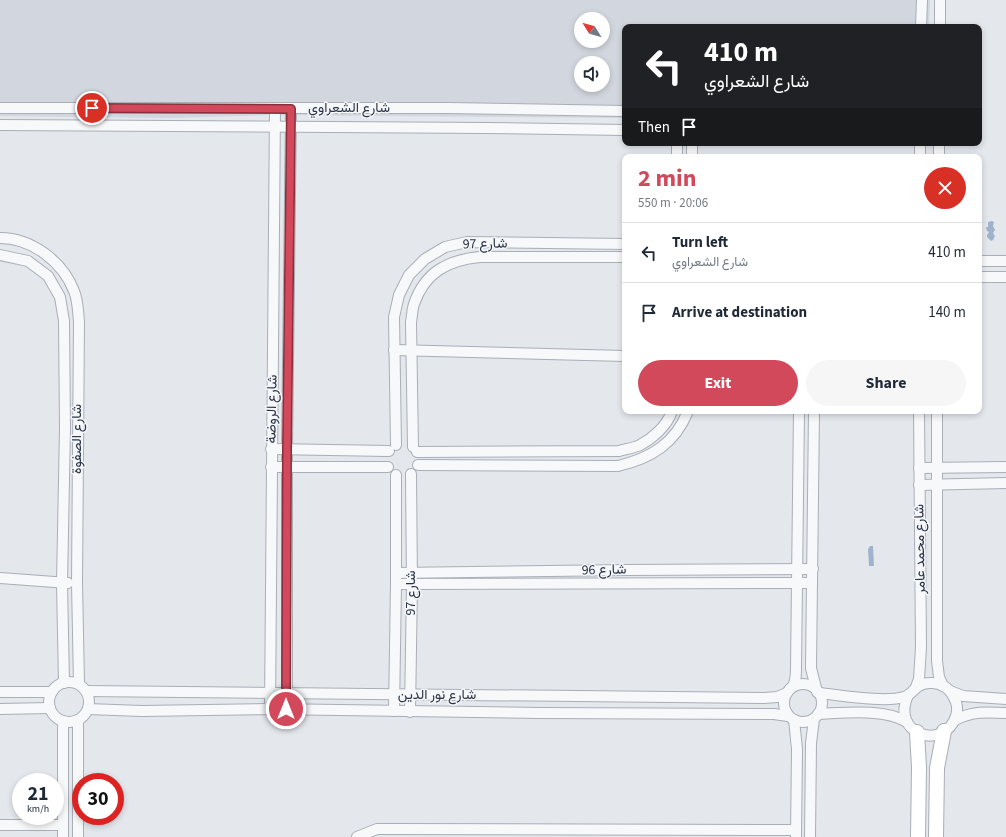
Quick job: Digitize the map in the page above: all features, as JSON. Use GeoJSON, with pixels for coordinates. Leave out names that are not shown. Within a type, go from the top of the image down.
{"type":"FeatureCollection","features":[{"type":"Feature","properties":{"kind":"street"},"geometry":{"type":"LineString","coordinates":[[922,0],[922,24]]}},
{"type":"Feature","properties":{"kind":"street"},"geometry":{"type":"LineString","coordinates":[[940,0],[940,24]]}},
{"type":"Feature","properties":{"kind":"street","name":"شارع الشعراوي"},"geometry":{"type":"LineString","coordinates":[[0,108],[448,108],[622,111]]}},
{"type":"Feature","properties":{"kind":"street","name":"شارع الروضة"},"geometry":{"type":"LineString","coordinates":[[270,709],[275,109]]}},
{"type":"Feature","properties":{"kind":"street","name":"شارع الروضة"},"geometry":{"type":"LineString","coordinates":[[286,709],[291,109]]}},
{"type":"Feature","properties":{"kind":"street","name":"شارع الشعراوي"},"geometry":{"type":"LineString","coordinates":[[0,125],[622,130]]}},
{"type":"Feature","properties":{"kind":"street","name":"شارع الصفوة"},"geometry":{"type":"LineString","coordinates":[[0,238],[6,238],[35,246],[59,265],[74,291],[79,322],[77,583],[83,688]]}},
{"type":"Feature","properties":{"kind":"street","name":"شارع 97"},"geometry":{"type":"LineString","coordinates":[[392,448],[394,317],[399,295],[409,275],[425,259],[445,247],[467,242],[622,244]]}},
{"type":"Feature","properties":{"kind":"street","name":"شارع الصفوة"},"geometry":{"type":"LineString","coordinates":[[0,255],[28,261],[48,276],[60,297],[64,322],[62,583],[64,683]]}},
{"type":"Feature","properties":{"kind":"street","name":"شارع 97"},"geometry":{"type":"LineString","coordinates":[[415,449],[411,322],[414,305],[421,289],[432,275],[446,265],[462,259],[480,257],[622,257]]}},
{"type":"Feature","properties":{"kind":"street"},"geometry":{"type":"LineString","coordinates":[[982,261],[1006,261]]}},
{"type":"Feature","properties":{"kind":"street"},"geometry":{"type":"LineString","coordinates":[[982,277],[1006,277]]}},
{"type":"Feature","properties":{"kind":"street"},"geometry":{"type":"LineString","coordinates":[[394,350],[622,356]]}},
{"type":"Feature","properties":{"kind":"street"},"geometry":{"type":"LineString","coordinates":[[271,449],[392,448],[404,444],[415,449],[619,451],[639,445],[657,434],[671,414]]}},
{"type":"Feature","properties":{"kind":"street"},"geometry":{"type":"LineString","coordinates":[[418,465],[618,466],[652,454],[667,443],[679,429],[686,414]]}},
{"type":"Feature","properties":{"kind":"street"},"geometry":{"type":"LineString","coordinates":[[357,837],[377,829],[439,833],[796,833],[797,750],[791,718],[784,706],[785,697],[792,688],[796,675],[799,414]]}},
{"type":"Feature","properties":{"kind":"street"},"geometry":{"type":"LineString","coordinates":[[810,837],[811,743],[816,717],[822,702],[811,668],[814,414]]}},
{"type":"Feature","properties":{"kind":"street","name":"شارع محمد عامر"},"geometry":{"type":"LineString","coordinates":[[916,687],[919,679],[921,647],[919,414]]}},
{"type":"Feature","properties":{"kind":"street","name":"شارع محمد عامر"},"geometry":{"type":"LineString","coordinates":[[937,414],[937,661],[939,677],[947,688]]}},
{"type":"Feature","properties":{"kind":"street"},"geometry":{"type":"LineString","coordinates":[[392,448],[386,459],[388,467],[396,475],[404,476],[411,474],[418,465],[419,458],[415,449]]}},
{"type":"Feature","properties":{"kind":"street"},"geometry":{"type":"LineString","coordinates":[[271,467],[388,467]]}},
{"type":"Feature","properties":{"kind":"street"},"geometry":{"type":"LineString","coordinates":[[919,468],[1006,467]]}},
{"type":"Feature","properties":{"kind":"street","name":"شارع 97"},"geometry":{"type":"LineString","coordinates":[[410,712],[412,584],[411,474]]}},
{"type":"Feature","properties":{"kind":"street","name":"شارع 97"},"geometry":{"type":"LineString","coordinates":[[394,711],[396,475]]}},
{"type":"Feature","properties":{"kind":"street"},"geometry":{"type":"LineString","coordinates":[[919,485],[1006,484]]}},
{"type":"Feature","properties":{"kind":"street","name":"شارع 96"},"geometry":{"type":"LineString","coordinates":[[396,573],[813,569]]}},
{"type":"Feature","properties":{"kind":"street"},"geometry":{"type":"LineString","coordinates":[[0,578],[77,583]]}},
{"type":"Feature","properties":{"kind":"street","name":"شارع 96"},"geometry":{"type":"LineString","coordinates":[[396,584],[812,584]]}},
{"type":"Feature","properties":{"kind":"street"},"geometry":{"type":"LineString","coordinates":[[74,682],[83,688],[89,700],[86,714],[73,722],[63,721],[55,716],[50,708],[49,700],[52,692],[59,685],[74,682]]}},
{"type":"Feature","properties":{"kind":"street"},"geometry":{"type":"LineString","coordinates":[[789,691],[794,686],[804,685],[814,688],[818,692],[887,699],[901,697],[908,694],[916,687],[930,682],[963,696],[1006,699]]}},
{"type":"Feature","properties":{"kind":"street","name":"شارع نور الدين"},"geometry":{"type":"LineString","coordinates":[[83,688],[270,694],[764,698],[777,697],[789,691]]}},
{"type":"Feature","properties":{"kind":"street"},"geometry":{"type":"LineString","coordinates":[[947,688],[957,704],[955,720]]}},
{"type":"Feature","properties":{"kind":"street"},"geometry":{"type":"LineString","coordinates":[[0,692],[52,692]]}},
{"type":"Feature","properties":{"kind":"street"},"geometry":{"type":"LineString","coordinates":[[907,722],[904,708],[908,694]]}},
{"type":"Feature","properties":{"kind":"street"},"geometry":{"type":"LineString","coordinates":[[0,709],[50,708]]}},
{"type":"Feature","properties":{"kind":"street","name":"شارع نور الدين"},"geometry":{"type":"LineString","coordinates":[[88,709],[142,711],[286,709],[410,712],[774,714],[791,718]]}},
{"type":"Feature","properties":{"kind":"street"},"geometry":{"type":"LineString","coordinates":[[791,718],[804,722],[816,717],[846,712],[892,715],[907,722],[917,732],[931,736],[944,732],[955,720],[964,715],[995,712],[1006,713]]}},
{"type":"Feature","properties":{"kind":"street"},"geometry":{"type":"LineString","coordinates":[[78,720],[78,837]]}},
{"type":"Feature","properties":{"kind":"street"},"geometry":{"type":"LineString","coordinates":[[63,721],[63,773]]}},
{"type":"Feature","properties":{"kind":"street"},"geometry":{"type":"LineString","coordinates":[[917,732],[919,768],[918,837]]}},
{"type":"Feature","properties":{"kind":"street"},"geometry":{"type":"LineString","coordinates":[[936,837],[937,768],[944,732]]}},
{"type":"Feature","properties":{"kind":"street"},"geometry":{"type":"LineString","coordinates":[[0,825],[12,825]]}},
{"type":"Feature","properties":{"kind":"street"},"geometry":{"type":"LineString","coordinates":[[63,825],[63,837]]}},
{"type":"Feature","properties":{"kind":"shaded area"},"geometry":{"type":"Polygon","coordinates":[[[0,0],[930,0],[929,24],[622,24],[622,118],[275,115],[168,118],[0,116],[0,0]]]}},
{"type":"Feature","properties":{"kind":"water"},"geometry":{"type":"Polygon","coordinates":[[[988,222],[994,222],[993,226],[995,230],[993,233],[995,236],[991,241],[987,237],[989,232],[987,231],[986,227],[988,227],[988,222]]]}},
{"type":"Feature","properties":{"kind":"water"},"geometry":{"type":"Polygon","coordinates":[[[870,546],[873,546],[874,566],[869,566],[868,549],[870,546]]]}},
{"type":"Feature","properties":{"kind":"route"},"geometry":{"type":"LineString","coordinates":[[92,108],[291,109],[286,709]]}}]}
